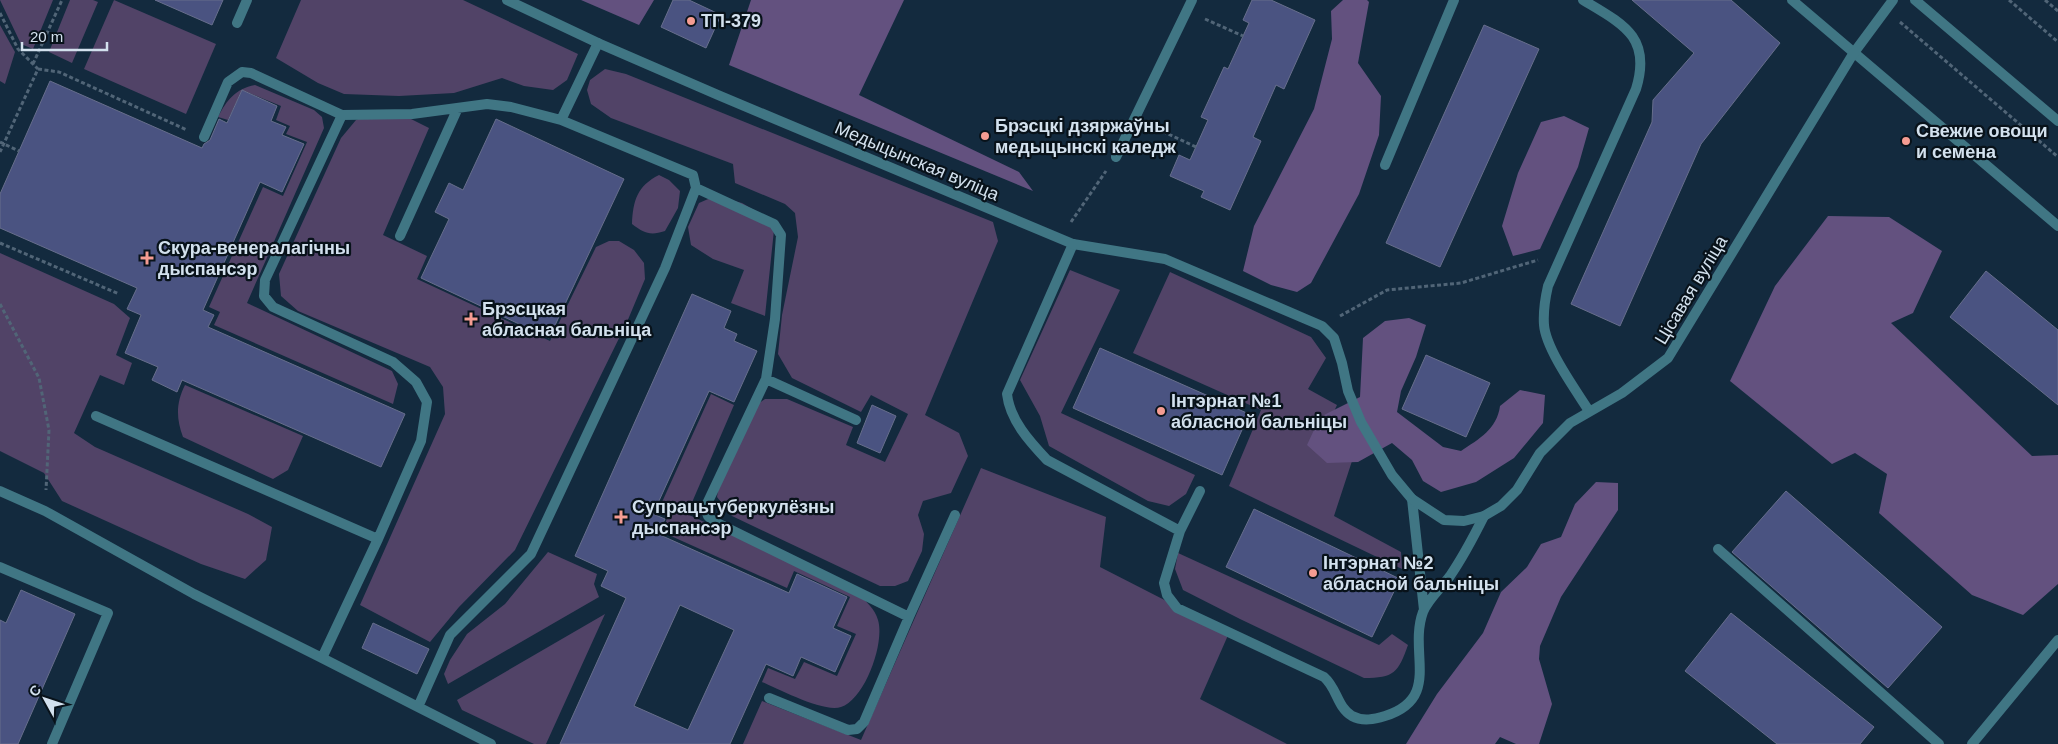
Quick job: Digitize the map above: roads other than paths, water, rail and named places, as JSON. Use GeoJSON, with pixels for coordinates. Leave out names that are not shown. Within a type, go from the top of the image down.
{"type":"FeatureCollection","features":[{"type":"Feature","properties":{"kind":"street"},"geometry":{"type":"LineString","coordinates":[[237,22],[248,0]]}},
{"type":"Feature","properties":{"kind":"street","name":"Медыцынская вуліца"},"geometry":{"type":"LineString","coordinates":[[507,0],[598,43],[718,95],[1073,244],[1165,259],[1322,326]]}},
{"type":"Feature","properties":{"kind":"street"},"geometry":{"type":"LineString","coordinates":[[1116,157],[1192,0]]}},
{"type":"Feature","properties":{"kind":"street"},"geometry":{"type":"LineString","coordinates":[[1385,165],[1454,0]]}},
{"type":"Feature","properties":{"kind":"street"},"geometry":{"type":"LineString","coordinates":[[1583,0],[1627,29],[1636,41],[1641,55],[1641,72],[1636,89],[1548,286],[1544,306],[1544,327],[1550,347],[1589,410]]}},
{"type":"Feature","properties":{"kind":"street"},"geometry":{"type":"LineString","coordinates":[[1792,0],[1853,54],[2058,226]]}},
{"type":"Feature","properties":{"kind":"street","name":"Цісавая вуліца"},"geometry":{"type":"LineString","coordinates":[[1322,326],[1334,338],[1348,391],[1361,422],[1392,475],[1412,499],[1444,520],[1464,521],[1484,516],[1501,506],[1517,490],[1540,454],[1570,423],[1589,410],[1622,393],[1668,358],[1853,54],[1893,0]]}},
{"type":"Feature","properties":{"kind":"street"},"geometry":{"type":"LineString","coordinates":[[1915,0],[2058,121]]}},
{"type":"Feature","properties":{"kind":"street"},"geometry":{"type":"LineString","coordinates":[[561,120],[598,43]]}},
{"type":"Feature","properties":{"kind":"street"},"geometry":{"type":"LineString","coordinates":[[204,137],[228,82],[242,72],[251,73],[342,115],[412,114],[457,110],[487,104],[511,107],[561,120],[693,175],[696,188],[665,268],[531,554],[450,635],[418,707]]}},
{"type":"Feature","properties":{"kind":"street"},"geometry":{"type":"LineString","coordinates":[[400,236],[457,110]]}},
{"type":"Feature","properties":{"kind":"street"},"geometry":{"type":"LineString","coordinates":[[322,658],[378,539],[420,441],[427,402],[416,382],[393,362],[273,307],[264,296],[266,280],[342,115]]}},
{"type":"Feature","properties":{"kind":"street"},"geometry":{"type":"LineString","coordinates":[[696,188],[774,224],[781,236],[775,319],[766,379],[705,508],[708,516],[712,521],[909,617]]}},
{"type":"Feature","properties":{"kind":"street"},"geometry":{"type":"LineString","coordinates":[[1073,244],[1007,394],[1008,408],[1030,442],[1047,460],[1180,531]]}},
{"type":"Feature","properties":{"kind":"street"},"geometry":{"type":"LineString","coordinates":[[766,379],[856,420]]}},
{"type":"Feature","properties":{"kind":"street"},"geometry":{"type":"LineString","coordinates":[[96,416],[378,539]]}},
{"type":"Feature","properties":{"kind":"street"},"geometry":{"type":"LineString","coordinates":[[1200,492],[1180,531],[1164,583],[1167,595],[1177,608],[1324,677],[1332,684],[1338,703],[1353,717],[1370,720],[1401,711],[1414,699],[1421,675],[1419,626],[1424,610],[1461,559],[1484,516]]}},
{"type":"Feature","properties":{"kind":"street"},"geometry":{"type":"LineString","coordinates":[[1,494],[45,511],[194,594],[491,744]]}},
{"type":"Feature","properties":{"kind":"street"},"geometry":{"type":"LineString","coordinates":[[1412,499],[1424,610]]}},
{"type":"Feature","properties":{"kind":"street"},"geometry":{"type":"LineString","coordinates":[[769,698],[848,730],[857,729],[864,722],[955,515]]}},
{"type":"Feature","properties":{"kind":"street"},"geometry":{"type":"LineString","coordinates":[[1718,549],[1939,744]]}},
{"type":"Feature","properties":{"kind":"street"},"geometry":{"type":"LineString","coordinates":[[0,567],[108,613],[52,744]]}},
{"type":"Feature","properties":{"kind":"street"},"geometry":{"type":"LineString","coordinates":[[1972,744],[2058,640]]}},
{"type":"Feature","properties":{"kind":"place","name":"ТП-379"},"geometry":{"type":"Point","coordinates":[691,21]}},
{"type":"Feature","properties":{"kind":"place","name":"Брэсцкі дзяржаўны медыцынскі каледж"},"geometry":{"type":"Point","coordinates":[985,136]}},
{"type":"Feature","properties":{"kind":"place","name":"Свежие овощи и семена"},"geometry":{"type":"Point","coordinates":[1906,141]}},
{"type":"Feature","properties":{"kind":"place","name":"Скура-венералагічны дыспансэр"},"geometry":{"type":"Point","coordinates":[147,258]}},
{"type":"Feature","properties":{"kind":"place","name":"Брэсцкая абласная бальніца"},"geometry":{"type":"Point","coordinates":[471,319]}},
{"type":"Feature","properties":{"kind":"place","name":"Інтэрнат №1 абласной бальніцы"},"geometry":{"type":"Point","coordinates":[1161,411]}},
{"type":"Feature","properties":{"kind":"place","name":"Супрацьтуберкулёзны дыспансэр"},"geometry":{"type":"Point","coordinates":[621,517]}},
{"type":"Feature","properties":{"kind":"place","name":"Інтэрнат №2 абласной бальніцы"},"geometry":{"type":"Point","coordinates":[1313,573]}}]}
